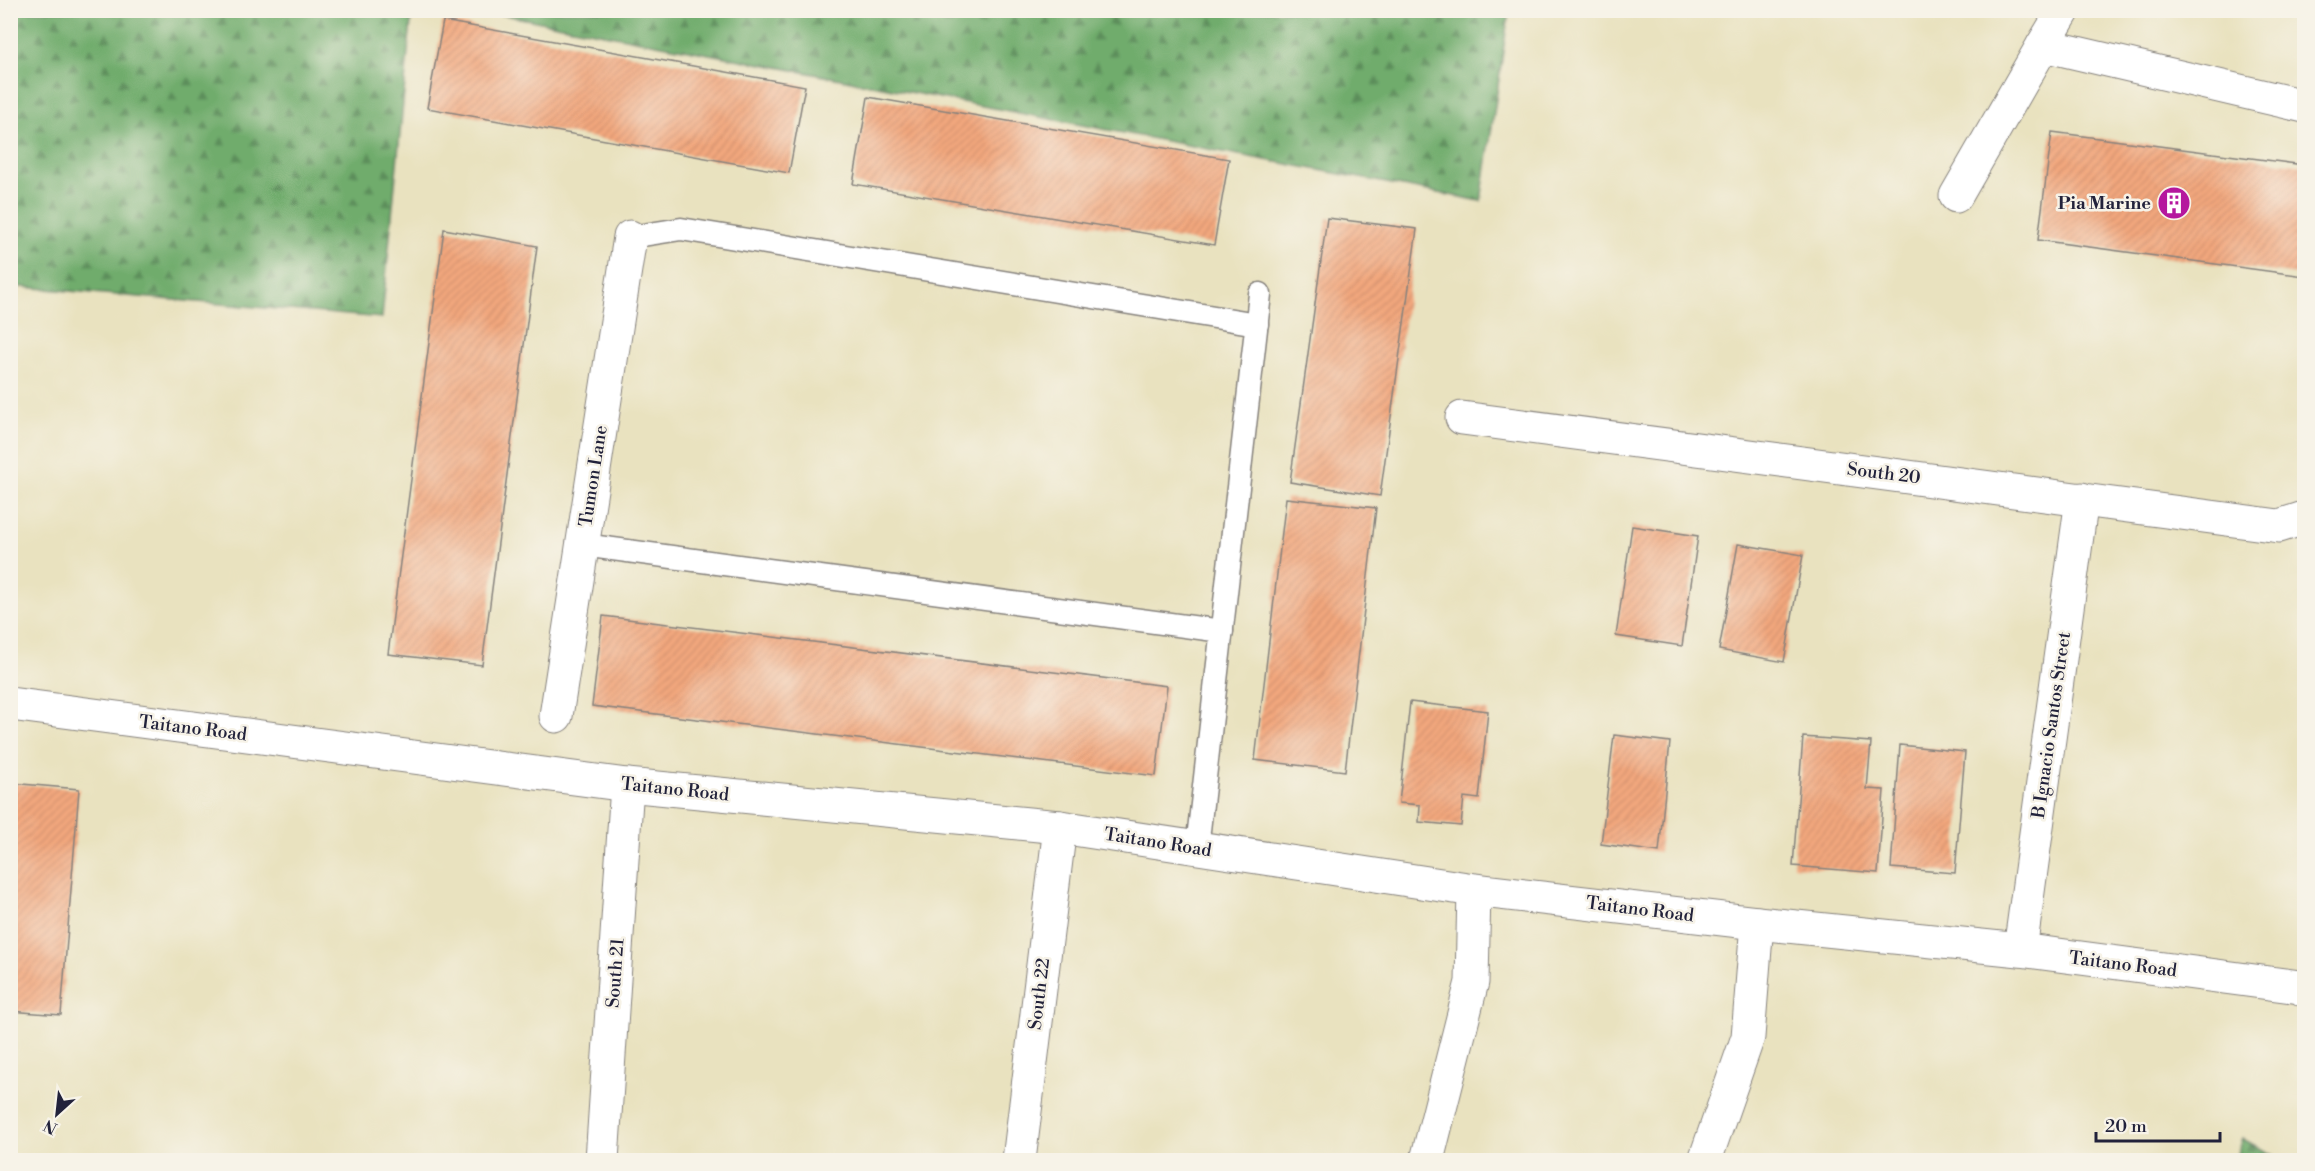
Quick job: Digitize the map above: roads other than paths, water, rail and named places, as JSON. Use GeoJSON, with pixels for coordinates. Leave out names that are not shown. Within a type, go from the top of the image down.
{"type":"FeatureCollection","features":[{"type":"Feature","properties":{"kind":"street"},"geometry":{"type":"LineString","coordinates":[[1956,196],[2064,10]]}},
{"type":"Feature","properties":{"kind":"street"},"geometry":{"type":"LineString","coordinates":[[2043,45],[2304,106]]}},
{"type":"Feature","properties":{"kind":"street","name":"Tumon Lane"},"geometry":{"type":"LineString","coordinates":[[556,716],[630,237]]}},
{"type":"Feature","properties":{"kind":"street","name":"South 20"},"geometry":{"type":"LineString","coordinates":[[1462,418],[2279,526],[2304,518]]}},
{"type":"Feature","properties":{"kind":"street","name":"B Ignacio Santos Street"},"geometry":{"type":"LineString","coordinates":[[2020,950],[2082,499]]}},
{"type":"Feature","properties":{"kind":"street","name":"Taitano Road"},"geometry":{"type":"LineString","coordinates":[[10,704],[627,785],[1060,827],[1474,890],[2020,950],[2300,987],[2304,990]]}},
{"type":"Feature","properties":{"kind":"street","name":"South 21"},"geometry":{"type":"LineString","coordinates":[[602,1161],[627,785]]}},
{"type":"Feature","properties":{"kind":"street","name":"South 22"},"geometry":{"type":"LineString","coordinates":[[1019,1161],[1060,827]]}},
{"type":"Feature","properties":{"kind":"street"},"geometry":{"type":"LineString","coordinates":[[1426,1161],[1472,982],[1474,890]]}},
{"type":"Feature","properties":{"kind":"street"},"geometry":{"type":"LineString","coordinates":[[1706,1161],[1748,1037],[1758,923]]}},
{"type":"Feature","properties":{"kind":"lane"},"geometry":{"type":"LineString","coordinates":[[630,237],[681,229],[1257,324]]}},
{"type":"Feature","properties":{"kind":"lane"},"geometry":{"type":"LineString","coordinates":[[1197,848],[1260,294]]}},
{"type":"Feature","properties":{"kind":"lane"},"geometry":{"type":"LineString","coordinates":[[583,545],[1222,631]]}},
{"type":"Feature","properties":{"kind":"place","name":"Pia Marine"},"geometry":{"type":"Point","coordinates":[2174,203]}}]}
